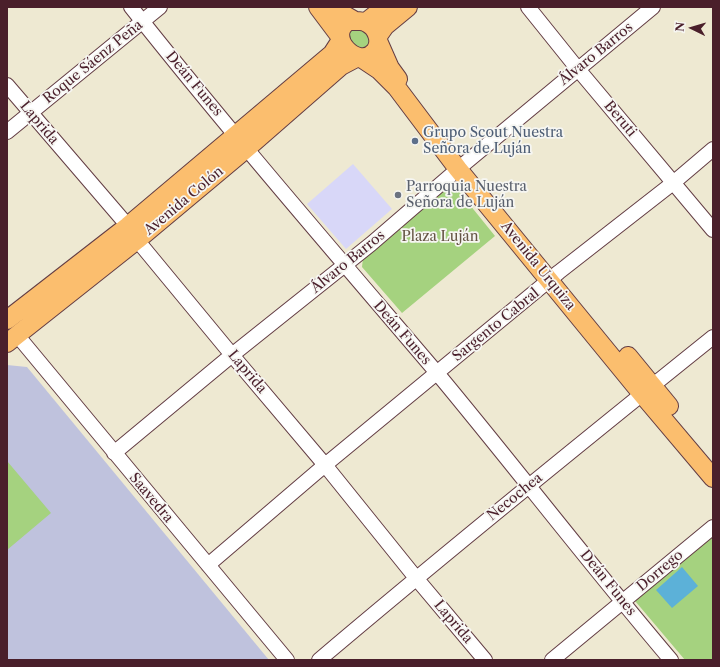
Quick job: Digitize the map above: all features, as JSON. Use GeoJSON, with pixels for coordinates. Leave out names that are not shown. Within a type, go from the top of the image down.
{"type":"FeatureCollection","features":[{"type":"Feature","properties":{"kind":"main road"},"geometry":{"type":"LineString","coordinates":[[318,7],[351,53],[359,58],[372,55],[377,49],[370,31],[343,14],[335,7]]}},
{"type":"Feature","properties":{"kind":"main road"},"geometry":{"type":"LineString","coordinates":[[370,31],[385,7]]}},
{"type":"Feature","properties":{"kind":"main road"},"geometry":{"type":"LineString","coordinates":[[340,37],[340,29],[349,21],[370,31],[385,26],[408,7]]}},
{"type":"Feature","properties":{"kind":"main road","name":"Avenida Urquiza"},"geometry":{"type":"LineString","coordinates":[[370,31],[394,75],[463,165]]}},
{"type":"Feature","properties":{"kind":"main road","name":"Avenida Colón"},"geometry":{"type":"LineString","coordinates":[[241,142],[332,54],[340,37]]}},
{"type":"Feature","properties":{"kind":"main road","name":"Avenida Colón"},"geometry":{"type":"LineString","coordinates":[[9,327],[132,233],[241,142],[341,66],[359,58]]}},
{"type":"Feature","properties":{"kind":"main road","name":"Avenida Urquiza"},"geometry":{"type":"LineString","coordinates":[[359,58],[379,70],[397,88],[463,165],[647,390],[713,478]]}},
{"type":"Feature","properties":{"kind":"main road","name":"Avenida Urquiza"},"geometry":{"type":"LineString","coordinates":[[647,390],[713,459]]}},
{"type":"Feature","properties":{"kind":"street","name":"Deán Funes"},"geometry":{"type":"LineString","coordinates":[[131,7],[344,266],[437,373],[529,485],[622,603],[671,660]]}},
{"type":"Feature","properties":{"kind":"street","name":"Roque Sáenz Peña"},"geometry":{"type":"LineString","coordinates":[[7,132],[160,7]]}},
{"type":"Feature","properties":{"kind":"street","name":"Beruti"},"geometry":{"type":"LineString","coordinates":[[528,7],[577,68],[713,230]]}},
{"type":"Feature","properties":{"kind":"street","name":"Álvaro Barros"},"geometry":{"type":"LineString","coordinates":[[114,453],[232,355],[344,266],[577,68],[653,7]]}},
{"type":"Feature","properties":{"kind":"street","name":"Laprida"},"geometry":{"type":"LineString","coordinates":[[7,85],[132,233],[325,465],[416,578],[486,660]]}},
{"type":"Feature","properties":{"kind":"street","name":"Sargento Cabral"},"geometry":{"type":"LineString","coordinates":[[208,565],[325,465],[554,276],[673,183],[713,149]]}},
{"type":"Feature","properties":{"kind":"street","name":"Saavedra"},"geometry":{"type":"LineString","coordinates":[[9,327],[287,660]]}},
{"type":"Feature","properties":{"kind":"street","name":"Necochea"},"geometry":{"type":"LineString","coordinates":[[319,660],[529,485],[713,336]]}},
{"type":"Feature","properties":{"kind":"street","name":"Dorrego"},"geometry":{"type":"LineString","coordinates":[[552,660],[713,527]]}},
{"type":"Feature","properties":{"kind":"shaded area"},"geometry":{"type":"Polygon","coordinates":[[[353,164],[392,209],[346,249],[307,204],[353,164]]]}},
{"type":"Feature","properties":{"kind":"shaded area"},"geometry":{"type":"Polygon","coordinates":[[[7,365],[27,367],[269,660],[7,660],[7,365]]]}},
{"type":"Feature","properties":{"kind":"green space"},"geometry":{"type":"Polygon","coordinates":[[[353,24],[372,37],[367,52],[348,41],[347,29],[353,24]]]}},
{"type":"Feature","properties":{"kind":"green space","name":"Plaza Luján"},"geometry":{"type":"Polygon","coordinates":[[[445,187],[457,189],[495,236],[402,313],[362,267],[363,258],[445,187]]]}},
{"type":"Feature","properties":{"kind":"green space"},"geometry":{"type":"Polygon","coordinates":[[[7,461],[51,513],[7,550],[7,461]]]}},
{"type":"Feature","properties":{"kind":"green space"},"geometry":{"type":"Polygon","coordinates":[[[713,526],[713,660],[685,660],[630,595],[713,526]]]}},
{"type":"Feature","properties":{"kind":"water"},"geometry":{"type":"Polygon","coordinates":[[[682,567],[698,586],[672,608],[656,590],[682,567]]]}},
{"type":"Feature","properties":{"kind":"place","name":"Grupo Scout Nuestra Señora de Luján"},"geometry":{"type":"Point","coordinates":[415,141]}},
{"type":"Feature","properties":{"kind":"place","name":"Parroquia Nuestra Señora de Luján"},"geometry":{"type":"Point","coordinates":[398,195]}}]}
